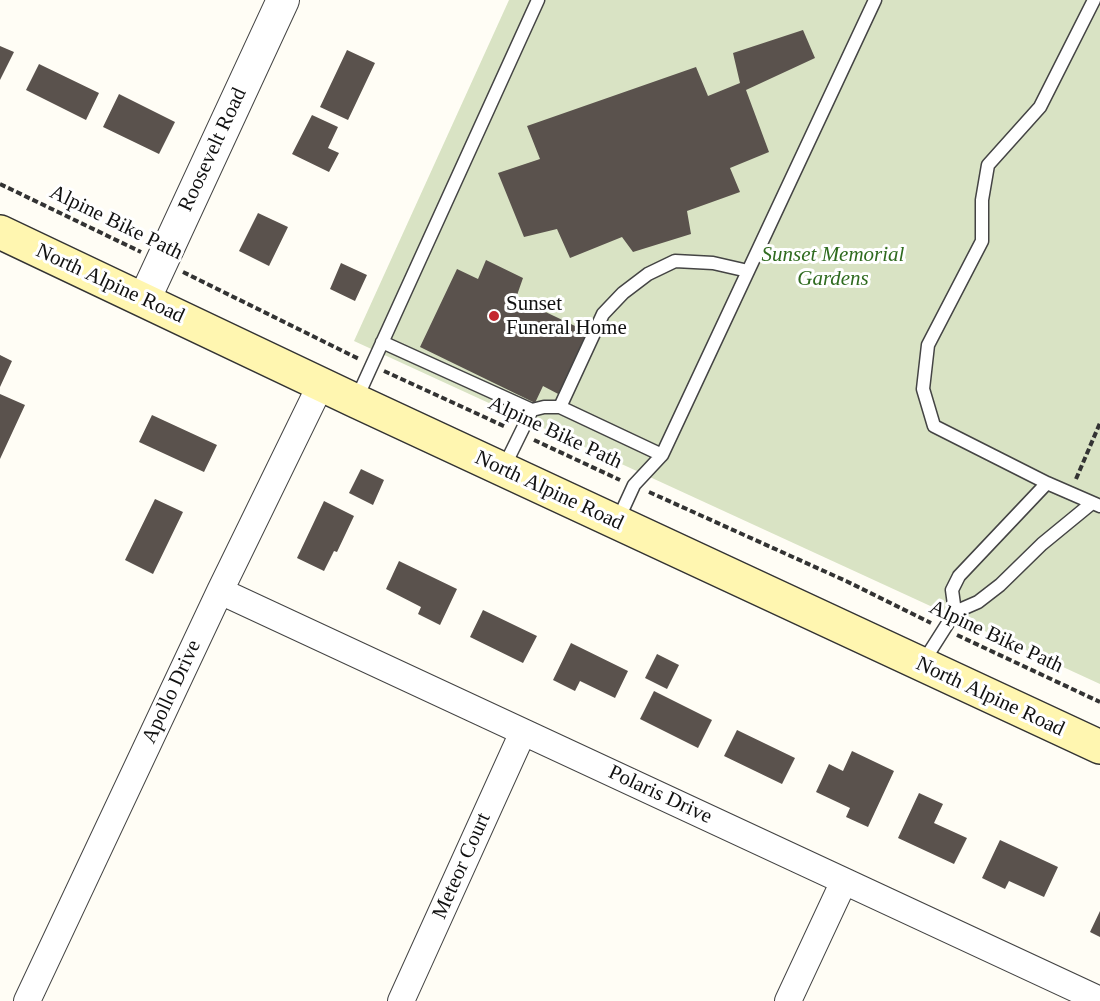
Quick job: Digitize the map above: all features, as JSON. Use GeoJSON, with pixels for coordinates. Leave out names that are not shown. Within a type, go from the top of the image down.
{"type":"FeatureCollection","features":[{"type":"Feature","properties":{"kind":"main road","name":"North Alpine Road"},"geometry":{"type":"LineString","coordinates":[[0,232],[616,523],[1100,747]]}},
{"type":"Feature","properties":{"kind":"street","name":"Roosevelt Road"},"geometry":{"type":"LineString","coordinates":[[144,300],[283,0]]}},
{"type":"Feature","properties":{"kind":"street","name":"Apollo Drive"},"geometry":{"type":"LineString","coordinates":[[27,1001],[220,591],[321,384]]}},
{"type":"Feature","properties":{"kind":"street","name":"Polaris Drive"},"geometry":{"type":"LineString","coordinates":[[220,591],[1100,1000]]}},
{"type":"Feature","properties":{"kind":"street","name":"Meteor Court"},"geometry":{"type":"LineString","coordinates":[[401,1001],[523,732]]}},
{"type":"Feature","properties":{"kind":"street"},"geometry":{"type":"LineString","coordinates":[[788,1001],[844,881]]}},
{"type":"Feature","properties":{"kind":"lane"},"geometry":{"type":"LineString","coordinates":[[356,401],[538,0]]}},
{"type":"Feature","properties":{"kind":"lane"},"geometry":{"type":"LineString","coordinates":[[616,523],[634,485],[662,455],[875,0]]}},
{"type":"Feature","properties":{"kind":"lane"},"geometry":{"type":"LineString","coordinates":[[1094,0],[1040,107],[988,165],[982,200],[982,241],[928,345],[923,389],[934,426],[1096,505]]}},
{"type":"Feature","properties":{"kind":"lane"},"geometry":{"type":"LineString","coordinates":[[560,407],[603,314],[623,293],[648,274],[675,261],[713,263],[748,272]]}},
{"type":"Feature","properties":{"kind":"lane"},"geometry":{"type":"LineString","coordinates":[[382,342],[532,410],[560,407],[662,455]]}},
{"type":"Feature","properties":{"kind":"lane"},"geometry":{"type":"LineString","coordinates":[[502,469],[532,410]]}},
{"type":"Feature","properties":{"kind":"lane"},"geometry":{"type":"LineString","coordinates":[[956,612],[952,590],[958,576],[1047,483]]}},
{"type":"Feature","properties":{"kind":"lane"},"geometry":{"type":"LineString","coordinates":[[922,665],[956,612],[978,602],[1000,585],[1042,544],[1096,505]]}},
{"type":"Feature","properties":{"kind":"path","name":"Alpine Bike Path"},"geometry":{"type":"LineString","coordinates":[[0,184],[372,365],[823,570],[1100,702]]}},
{"type":"Feature","properties":{"kind":"path"},"geometry":{"type":"LineString","coordinates":[[1071,494],[1082,462],[1100,423]]}},
{"type":"Feature","properties":{"kind":"green space","name":"Sunset Memorial Gardens"},"geometry":{"type":"Polygon","coordinates":[[[509,0],[1100,0],[1100,684],[354,341],[509,0]]]}},
{"type":"Feature","properties":{"kind":"building"},"geometry":{"type":"Polygon","coordinates":[[[803,30],[815,58],[746,90],[769,152],[730,168],[740,192],[687,211],[691,234],[633,252],[622,237],[570,258],[557,229],[524,237],[498,173],[540,159],[527,126],[696,67],[708,96],[740,83],[733,53],[803,30]]]}},
{"type":"Feature","properties":{"kind":"building"},"geometry":{"type":"Polygon","coordinates":[[[0,46],[14,52],[0,80],[0,46]]]}},
{"type":"Feature","properties":{"kind":"building"},"geometry":{"type":"Polygon","coordinates":[[[347,50],[375,63],[348,120],[320,107],[347,50]]]}},
{"type":"Feature","properties":{"kind":"building"},"geometry":{"type":"Polygon","coordinates":[[[39,64],[99,93],[86,120],[26,90],[39,64]]]}},
{"type":"Feature","properties":{"kind":"building"},"geometry":{"type":"Polygon","coordinates":[[[119,94],[175,122],[159,154],[103,127],[119,94]]]}},
{"type":"Feature","properties":{"kind":"building"},"geometry":{"type":"Polygon","coordinates":[[[312,115],[338,127],[328,148],[339,153],[329,172],[292,154],[312,115]]]}},
{"type":"Feature","properties":{"kind":"building"},"geometry":{"type":"Polygon","coordinates":[[[258,213],[288,227],[269,266],[239,251],[258,213]]]}},
{"type":"Feature","properties":{"kind":"building","name":"Sunset Funeral Home"},"geometry":{"type":"Polygon","coordinates":[[[486,260],[523,278],[516,298],[592,334],[562,396],[543,386],[535,403],[420,347],[457,269],[478,279],[486,260]]]}},
{"type":"Feature","properties":{"kind":"building"},"geometry":{"type":"Polygon","coordinates":[[[341,263],[367,275],[355,301],[330,289],[341,263]]]}},
{"type":"Feature","properties":{"kind":"building"},"geometry":{"type":"Polygon","coordinates":[[[0,355],[12,361],[0,387],[0,355]]]}},
{"type":"Feature","properties":{"kind":"building"},"geometry":{"type":"Polygon","coordinates":[[[0,394],[25,405],[0,459],[0,394]]]}},
{"type":"Feature","properties":{"kind":"building"},"geometry":{"type":"Polygon","coordinates":[[[152,415],[217,445],[204,472],[139,442],[152,415]]]}},
{"type":"Feature","properties":{"kind":"building"},"geometry":{"type":"Polygon","coordinates":[[[361,469],[384,480],[373,505],[349,493],[361,469]]]}},
{"type":"Feature","properties":{"kind":"building"},"geometry":{"type":"Polygon","coordinates":[[[155,499],[183,512],[153,574],[125,560],[155,499]]]}},
{"type":"Feature","properties":{"kind":"building"},"geometry":{"type":"Polygon","coordinates":[[[324,501],[354,516],[337,552],[334,551],[324,571],[297,558],[324,501]]]}},
{"type":"Feature","properties":{"kind":"building"},"geometry":{"type":"Polygon","coordinates":[[[399,561],[457,589],[440,625],[418,614],[421,607],[386,589],[399,561]]]}},
{"type":"Feature","properties":{"kind":"building"},"geometry":{"type":"Polygon","coordinates":[[[483,610],[537,636],[523,663],[470,637],[483,610]]]}},
{"type":"Feature","properties":{"kind":"building"},"geometry":{"type":"Polygon","coordinates":[[[571,643],[628,671],[615,698],[580,681],[575,691],[553,680],[571,643]]]}},
{"type":"Feature","properties":{"kind":"building"},"geometry":{"type":"Polygon","coordinates":[[[657,654],[679,665],[667,689],[645,678],[657,654]]]}},
{"type":"Feature","properties":{"kind":"building"},"geometry":{"type":"Polygon","coordinates":[[[654,691],[712,720],[698,748],[640,719],[654,691]]]}},
{"type":"Feature","properties":{"kind":"building"},"geometry":{"type":"Polygon","coordinates":[[[737,730],[795,758],[782,784],[724,756],[737,730]]]}},
{"type":"Feature","properties":{"kind":"building"},"geometry":{"type":"Polygon","coordinates":[[[852,751],[894,771],[868,827],[846,817],[850,808],[816,792],[829,764],[843,771],[852,751]]]}},
{"type":"Feature","properties":{"kind":"building"},"geometry":{"type":"Polygon","coordinates":[[[919,793],[943,804],[934,823],[967,838],[954,864],[898,838],[919,793]]]}},
{"type":"Feature","properties":{"kind":"building"},"geometry":{"type":"Polygon","coordinates":[[[1000,840],[1058,867],[1044,897],[1009,881],[1005,889],[982,878],[1000,840]]]}},
{"type":"Feature","properties":{"kind":"building"},"geometry":{"type":"Polygon","coordinates":[[[1100,911],[1100,937],[1090,932],[1100,911]]]}},
{"type":"Feature","properties":{"kind":"place","name":"Sunset Funeral Home"},"geometry":{"type":"Point","coordinates":[494,316]}}]}
